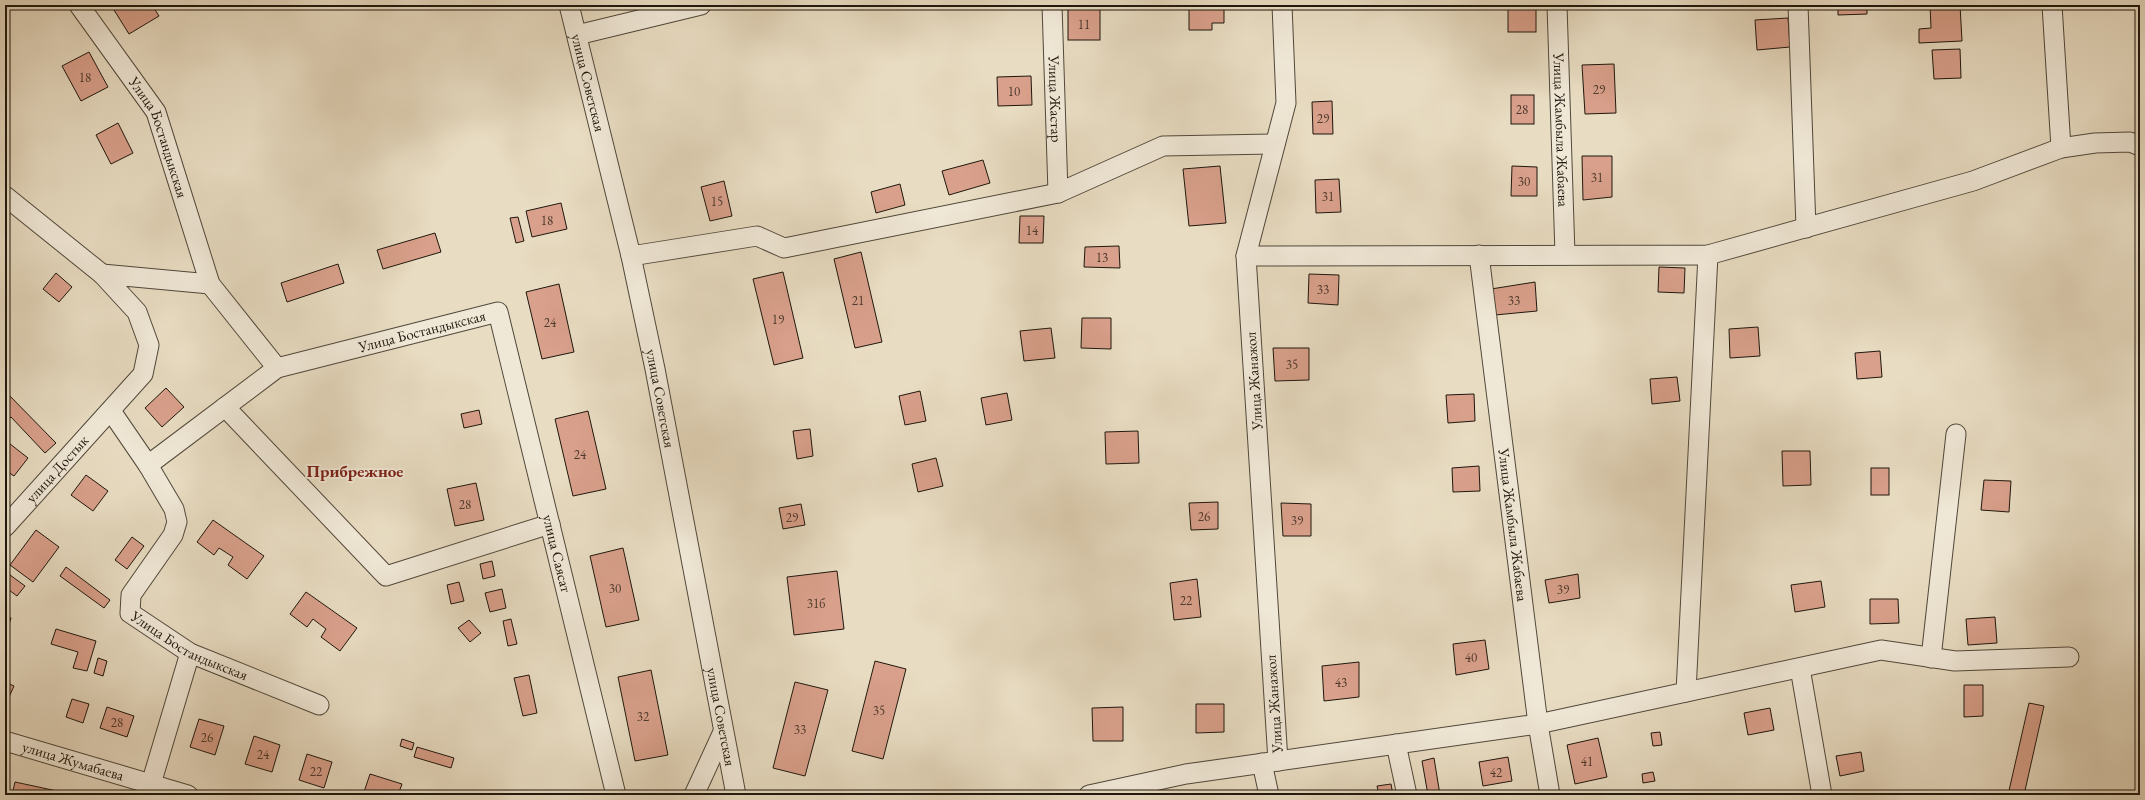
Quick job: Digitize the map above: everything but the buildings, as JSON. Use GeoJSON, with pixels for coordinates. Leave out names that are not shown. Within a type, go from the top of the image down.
{"type":"FeatureCollection","features":[{"type":"Feature","properties":{"kind":"street","name":"Улица Бостандыкская"},"geometry":{"type":"LineString","coordinates":[[79,5],[156,112],[210,284],[277,368]]}},
{"type":"Feature","properties":{"kind":"street","name":"улица Советская"},"geometry":{"type":"LineString","coordinates":[[570,5],[631,256],[657,377],[736,795]]}},
{"type":"Feature","properties":{"kind":"street"},"geometry":{"type":"LineString","coordinates":[[577,35],[655,10],[701,5]]}},
{"type":"Feature","properties":{"kind":"street","name":"Улица Жастар"},"geometry":{"type":"LineString","coordinates":[[1052,5],[1058,193]]}},
{"type":"Feature","properties":{"kind":"street","name":"Улица Жанажол"},"geometry":{"type":"LineString","coordinates":[[1269,795],[1270,762],[1246,256],[1286,103],[1282,5]]}},
{"type":"Feature","properties":{"kind":"street","name":"Улица Жамбыла Жабаева"},"geometry":{"type":"LineString","coordinates":[[1557,5],[1565,255]]}},
{"type":"Feature","properties":{"kind":"street"},"geometry":{"type":"LineString","coordinates":[[1798,5],[1806,228]]}},
{"type":"Feature","properties":{"kind":"street"},"geometry":{"type":"LineString","coordinates":[[2052,5],[2061,148]]}},
{"type":"Feature","properties":{"kind":"street"},"geometry":{"type":"LineString","coordinates":[[1246,256],[1708,255],[1973,182],[2061,148],[2095,143],[2130,142],[2140,146]]}},
{"type":"Feature","properties":{"kind":"street"},"geometry":{"type":"LineString","coordinates":[[631,256],[757,236],[784,248],[1058,193],[1163,146],[1275,144]]}},
{"type":"Feature","properties":{"kind":"street"},"geometry":{"type":"LineString","coordinates":[[5,196],[102,274],[137,312],[149,345],[143,374],[111,412]]}},
{"type":"Feature","properties":{"kind":"street","name":"Улица Жамбыла Жабаева"},"geometry":{"type":"LineString","coordinates":[[1479,255],[1538,724],[1550,795]]}},
{"type":"Feature","properties":{"kind":"street"},"geometry":{"type":"LineString","coordinates":[[1686,692],[1708,255]]}},
{"type":"Feature","properties":{"kind":"street"},"geometry":{"type":"LineString","coordinates":[[102,274],[210,284]]}},
{"type":"Feature","properties":{"kind":"street","name":"Улица Бостандыкская"},"geometry":{"type":"LineString","coordinates":[[148,465],[277,368],[498,312]]}},
{"type":"Feature","properties":{"kind":"street","name":"улица Саясат"},"geometry":{"type":"LineString","coordinates":[[498,312],[616,795]]}},
{"type":"Feature","properties":{"kind":"street"},"geometry":{"type":"LineString","coordinates":[[224,407],[386,576],[550,524]]}},
{"type":"Feature","properties":{"kind":"street","name":"Улица Бостандыкская"},"geometry":{"type":"LineString","coordinates":[[111,412],[148,465],[174,509],[177,522],[173,535],[131,595],[130,613],[190,653],[319,704]]}},
{"type":"Feature","properties":{"kind":"street","name":"улица Достык"},"geometry":{"type":"LineString","coordinates":[[5,527],[111,412]]}},
{"type":"Feature","properties":{"kind":"street"},"geometry":{"type":"LineString","coordinates":[[1931,658],[1956,434]]}},
{"type":"Feature","properties":{"kind":"street"},"geometry":{"type":"LineString","coordinates":[[1089,795],[1186,774],[1538,724],[1881,650],[1955,661],[2070,657]]}},
{"type":"Feature","properties":{"kind":"street"},"geometry":{"type":"LineString","coordinates":[[152,784],[190,653]]}},
{"type":"Feature","properties":{"kind":"street"},"geometry":{"type":"LineString","coordinates":[[1800,668],[1822,795]]}},
{"type":"Feature","properties":{"kind":"street"},"geometry":{"type":"LineString","coordinates":[[694,795],[723,732]]}},
{"type":"Feature","properties":{"kind":"street","name":"улица Жумабаева"},"geometry":{"type":"LineString","coordinates":[[5,741],[188,795]]}},
{"type":"Feature","properties":{"kind":"street"},"geometry":{"type":"LineString","coordinates":[[1396,744],[1407,795]]}},
{"type":"Feature","properties":{"kind":"district","name":"Прибрежное"},"geometry":{"type":"Point","coordinates":[355,471]}}]}
